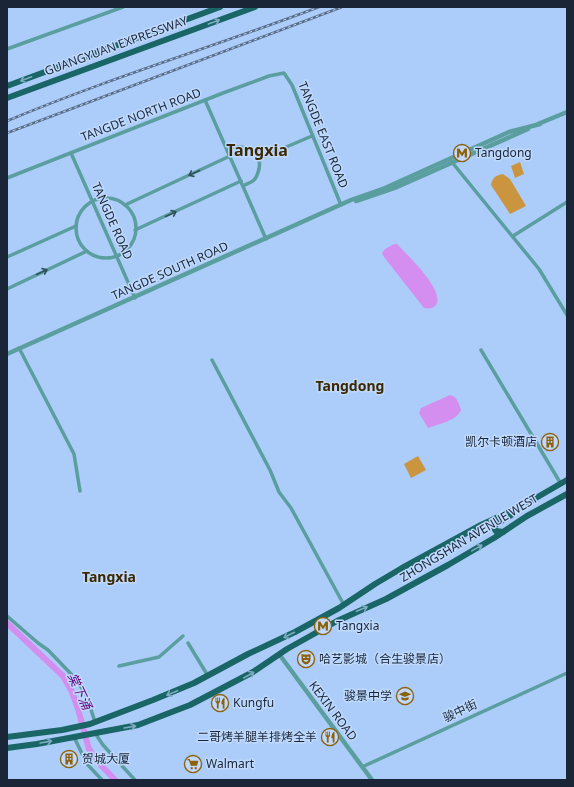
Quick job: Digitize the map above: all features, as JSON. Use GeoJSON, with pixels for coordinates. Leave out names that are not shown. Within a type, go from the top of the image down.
{"type":"FeatureCollection","features":[{"type":"Feature","properties":{"kind":"highway","name":"GUANGYUAN EXPRESSWAY"},"geometry":{"type":"LineString","coordinates":[[7,86],[220,7]]}},
{"type":"Feature","properties":{"kind":"highway","name":"GUANGYUAN EXPRESSWAY"},"geometry":{"type":"LineString","coordinates":[[7,98],[255,7]]}},
{"type":"Feature","properties":{"kind":"highway","name":"ZHONGSHAN AVENUE WEST"},"geometry":{"type":"LineString","coordinates":[[7,737],[76,727],[92,723],[166,695],[208,676],[248,654],[295,632],[427,554],[487,522],[522,506],[567,480]]}},
{"type":"Feature","properties":{"kind":"highway","name":"ZHONGSHAN AVENUE WEST"},"geometry":{"type":"LineString","coordinates":[[7,749],[138,725],[190,705],[253,672],[279,654],[337,621],[386,599],[484,544],[527,516],[567,494]]}},
{"type":"Feature","properties":{"kind":"highway"},"geometry":{"type":"LineString","coordinates":[[503,532],[496,531],[494,528],[495,525],[522,506]]}},
{"type":"Feature","properties":{"kind":"street"},"geometry":{"type":"LineString","coordinates":[[7,49],[123,7]]}},
{"type":"Feature","properties":{"kind":"street","name":"TANGDE NORTH ROAD"},"geometry":{"type":"LineString","coordinates":[[7,178],[263,78],[284,73]]}},
{"type":"Feature","properties":{"kind":"street","name":"TANGDE EAST ROAD"},"geometry":{"type":"LineString","coordinates":[[284,73],[292,85],[341,205]]}},
{"type":"Feature","properties":{"kind":"street"},"geometry":{"type":"LineString","coordinates":[[205,100],[266,239]]}},
{"type":"Feature","properties":{"kind":"street","name":"TANGDE SOUTH ROAD"},"geometry":{"type":"LineString","coordinates":[[8,352],[135,298],[341,205],[386,191],[451,160],[567,112]]}},
{"type":"Feature","properties":{"kind":"street"},"geometry":{"type":"LineString","coordinates":[[258,158],[312,136]]}},
{"type":"Feature","properties":{"kind":"street"},"geometry":{"type":"LineString","coordinates":[[227,149],[240,146],[248,148],[258,158],[260,166],[258,175],[254,180],[243,186]]}},
{"type":"Feature","properties":{"kind":"street","name":"TANGDE ROAD"},"geometry":{"type":"LineString","coordinates":[[71,153],[135,298]]}},
{"type":"Feature","properties":{"kind":"street"},"geometry":{"type":"LineString","coordinates":[[125,205],[230,156]]}},
{"type":"Feature","properties":{"kind":"street"},"geometry":{"type":"LineString","coordinates":[[451,160],[539,270],[567,315]]}},
{"type":"Feature","properties":{"kind":"street"},"geometry":{"type":"LineString","coordinates":[[135,230],[241,181]]}},
{"type":"Feature","properties":{"kind":"street"},"geometry":{"type":"LineString","coordinates":[[102,198],[112,199],[125,205],[133,216],[135,230],[131,244],[124,251],[116,255],[101,257],[87,251],[79,240],[76,226],[81,212],[93,201],[102,198]]}},
{"type":"Feature","properties":{"kind":"street"},"geometry":{"type":"LineString","coordinates":[[513,236],[567,202]]}},
{"type":"Feature","properties":{"kind":"street"},"geometry":{"type":"LineString","coordinates":[[7,257],[76,226]]}},
{"type":"Feature","properties":{"kind":"street"},"geometry":{"type":"LineString","coordinates":[[7,289],[87,251]]}},
{"type":"Feature","properties":{"kind":"street"},"geometry":{"type":"LineString","coordinates":[[18,348],[74,454],[80,491]]}},
{"type":"Feature","properties":{"kind":"street"},"geometry":{"type":"LineString","coordinates":[[481,350],[561,484]]}},
{"type":"Feature","properties":{"kind":"street"},"geometry":{"type":"LineString","coordinates":[[212,360],[270,470],[279,492],[291,508],[344,604]]}},
{"type":"Feature","properties":{"kind":"street"},"geometry":{"type":"LineString","coordinates":[[7,616],[48,650],[74,677],[86,694],[92,723]]}},
{"type":"Feature","properties":{"kind":"street"},"geometry":{"type":"LineString","coordinates":[[119,666],[159,657],[183,636]]}},
{"type":"Feature","properties":{"kind":"street"},"geometry":{"type":"LineString","coordinates":[[188,643],[208,676]]}},
{"type":"Feature","properties":{"kind":"street","name":"KEXIN ROAD"},"geometry":{"type":"LineString","coordinates":[[279,654],[372,780]]}},
{"type":"Feature","properties":{"kind":"street","name":"骏中街"},"geometry":{"type":"LineString","coordinates":[[362,766],[567,673]]}},
{"type":"Feature","properties":{"kind":"street"},"geometry":{"type":"LineString","coordinates":[[94,733],[135,780]]}},
{"type":"Feature","properties":{"kind":"street"},"geometry":{"type":"LineString","coordinates":[[76,737],[87,764],[102,780]]}},
{"type":"Feature","properties":{"kind":"shaded area"},"geometry":{"type":"Polygon","coordinates":[[[520,162],[524,174],[515,178],[511,166],[520,162]]]}},
{"type":"Feature","properties":{"kind":"shaded area"},"geometry":{"type":"Polygon","coordinates":[[[503,174],[510,179],[526,206],[510,214],[491,185],[492,180],[495,177],[503,174]]]}},
{"type":"Feature","properties":{"kind":"shaded area"},"geometry":{"type":"Polygon","coordinates":[[[397,244],[429,280],[437,296],[437,303],[433,307],[424,308],[384,257],[382,253],[385,249],[397,244]]]}},
{"type":"Feature","properties":{"kind":"shaded area"},"geometry":{"type":"Polygon","coordinates":[[[450,395],[456,399],[458,403],[461,410],[459,414],[447,422],[428,428],[419,413],[421,408],[450,395]]]}},
{"type":"Feature","properties":{"kind":"shaded area"},"geometry":{"type":"Polygon","coordinates":[[[418,456],[426,470],[411,478],[404,464],[418,456]]]}},
{"type":"Feature","properties":{"kind":"waterway","name":"棠下涌"},"geometry":{"type":"LineString","coordinates":[[7,623],[63,676],[72,692],[89,749],[98,762],[115,780]]}},
{"type":"Feature","properties":{"kind":"railway"},"geometry":{"type":"LineString","coordinates":[[7,121],[123,76],[319,7]]}},
{"type":"Feature","properties":{"kind":"railway"},"geometry":{"type":"LineString","coordinates":[[7,133],[342,7]]}},
{"type":"Feature","properties":{"kind":"place","name":"Tangdong"},"geometry":{"type":"Point","coordinates":[462,153]}},
{"type":"Feature","properties":{"kind":"place","name":"凯尔卡顿酒店"},"geometry":{"type":"Point","coordinates":[550,442]}},
{"type":"Feature","properties":{"kind":"place","name":"Tangxia"},"geometry":{"type":"Point","coordinates":[323,626]}},
{"type":"Feature","properties":{"kind":"place","name":"哈艺影城（合生骏景店）"},"geometry":{"type":"Point","coordinates":[306,659]}},
{"type":"Feature","properties":{"kind":"place","name":"骏景中学"},"geometry":{"type":"Point","coordinates":[405,696]}},
{"type":"Feature","properties":{"kind":"place","name":"Kungfu"},"geometry":{"type":"Point","coordinates":[220,703]}},
{"type":"Feature","properties":{"kind":"place","name":"二哥烤羊腿羊排烤全羊"},"geometry":{"type":"Point","coordinates":[330,737]}},
{"type":"Feature","properties":{"kind":"place","name":"贺城大厦"},"geometry":{"type":"Point","coordinates":[69,759]}},
{"type":"Feature","properties":{"kind":"place","name":"Walmart"},"geometry":{"type":"Point","coordinates":[193,764]}},
{"type":"Feature","properties":{"kind":"district","name":"Tangxia"},"geometry":{"type":"Point","coordinates":[257,150]}},
{"type":"Feature","properties":{"kind":"district","name":"Tangdong"},"geometry":{"type":"Point","coordinates":[350,386]}},
{"type":"Feature","properties":{"kind":"district","name":"Tangxia"},"geometry":{"type":"Point","coordinates":[109,577]}}]}
